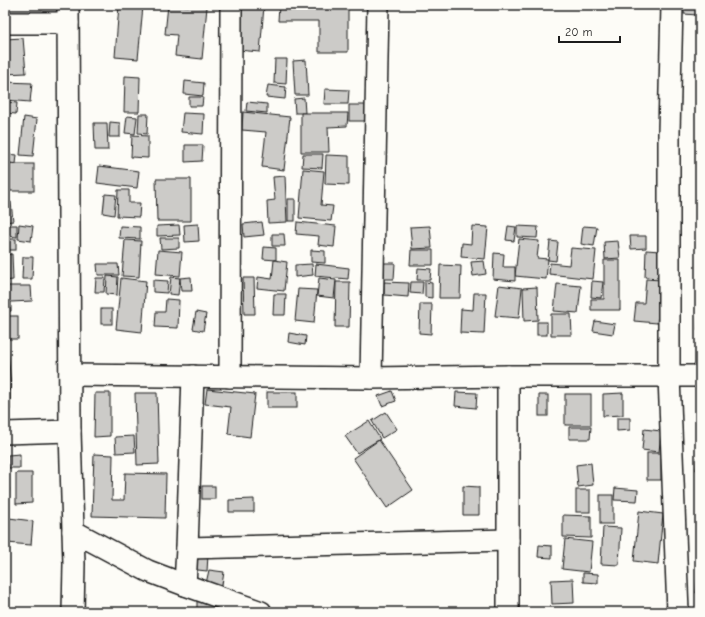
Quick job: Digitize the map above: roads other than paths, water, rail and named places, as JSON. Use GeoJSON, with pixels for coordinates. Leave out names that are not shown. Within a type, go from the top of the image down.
{"type":"FeatureCollection","features":[{"type":"Feature","properties":{"kind":"street"},"geometry":{"type":"LineString","coordinates":[[230,377],[231,5]]}},
{"type":"Feature","properties":{"kind":"street"},"geometry":{"type":"LineString","coordinates":[[371,378],[378,5]]}},
{"type":"Feature","properties":{"kind":"street"},"geometry":{"type":"LineString","coordinates":[[672,5],[669,376],[678,612]]}},
{"type":"Feature","properties":{"kind":"street"},"geometry":{"type":"LineString","coordinates":[[5,23],[68,14],[70,432],[73,531],[73,612]]}},
{"type":"Feature","properties":{"kind":"street"},"geometry":{"type":"LineString","coordinates":[[70,375],[371,378],[700,376]]}},
{"type":"Feature","properties":{"kind":"street"},"geometry":{"type":"LineString","coordinates":[[185,586],[193,376]]}},
{"type":"Feature","properties":{"kind":"street"},"geometry":{"type":"LineString","coordinates":[[508,376],[508,612]]}},
{"type":"Feature","properties":{"kind":"street"},"geometry":{"type":"LineString","coordinates":[[5,432],[70,432]]}},
{"type":"Feature","properties":{"kind":"street"},"geometry":{"type":"LineString","coordinates":[[73,531],[148,571],[255,611]]}},
{"type":"Feature","properties":{"kind":"street"},"geometry":{"type":"LineString","coordinates":[[187,548],[508,540]]}}]}
